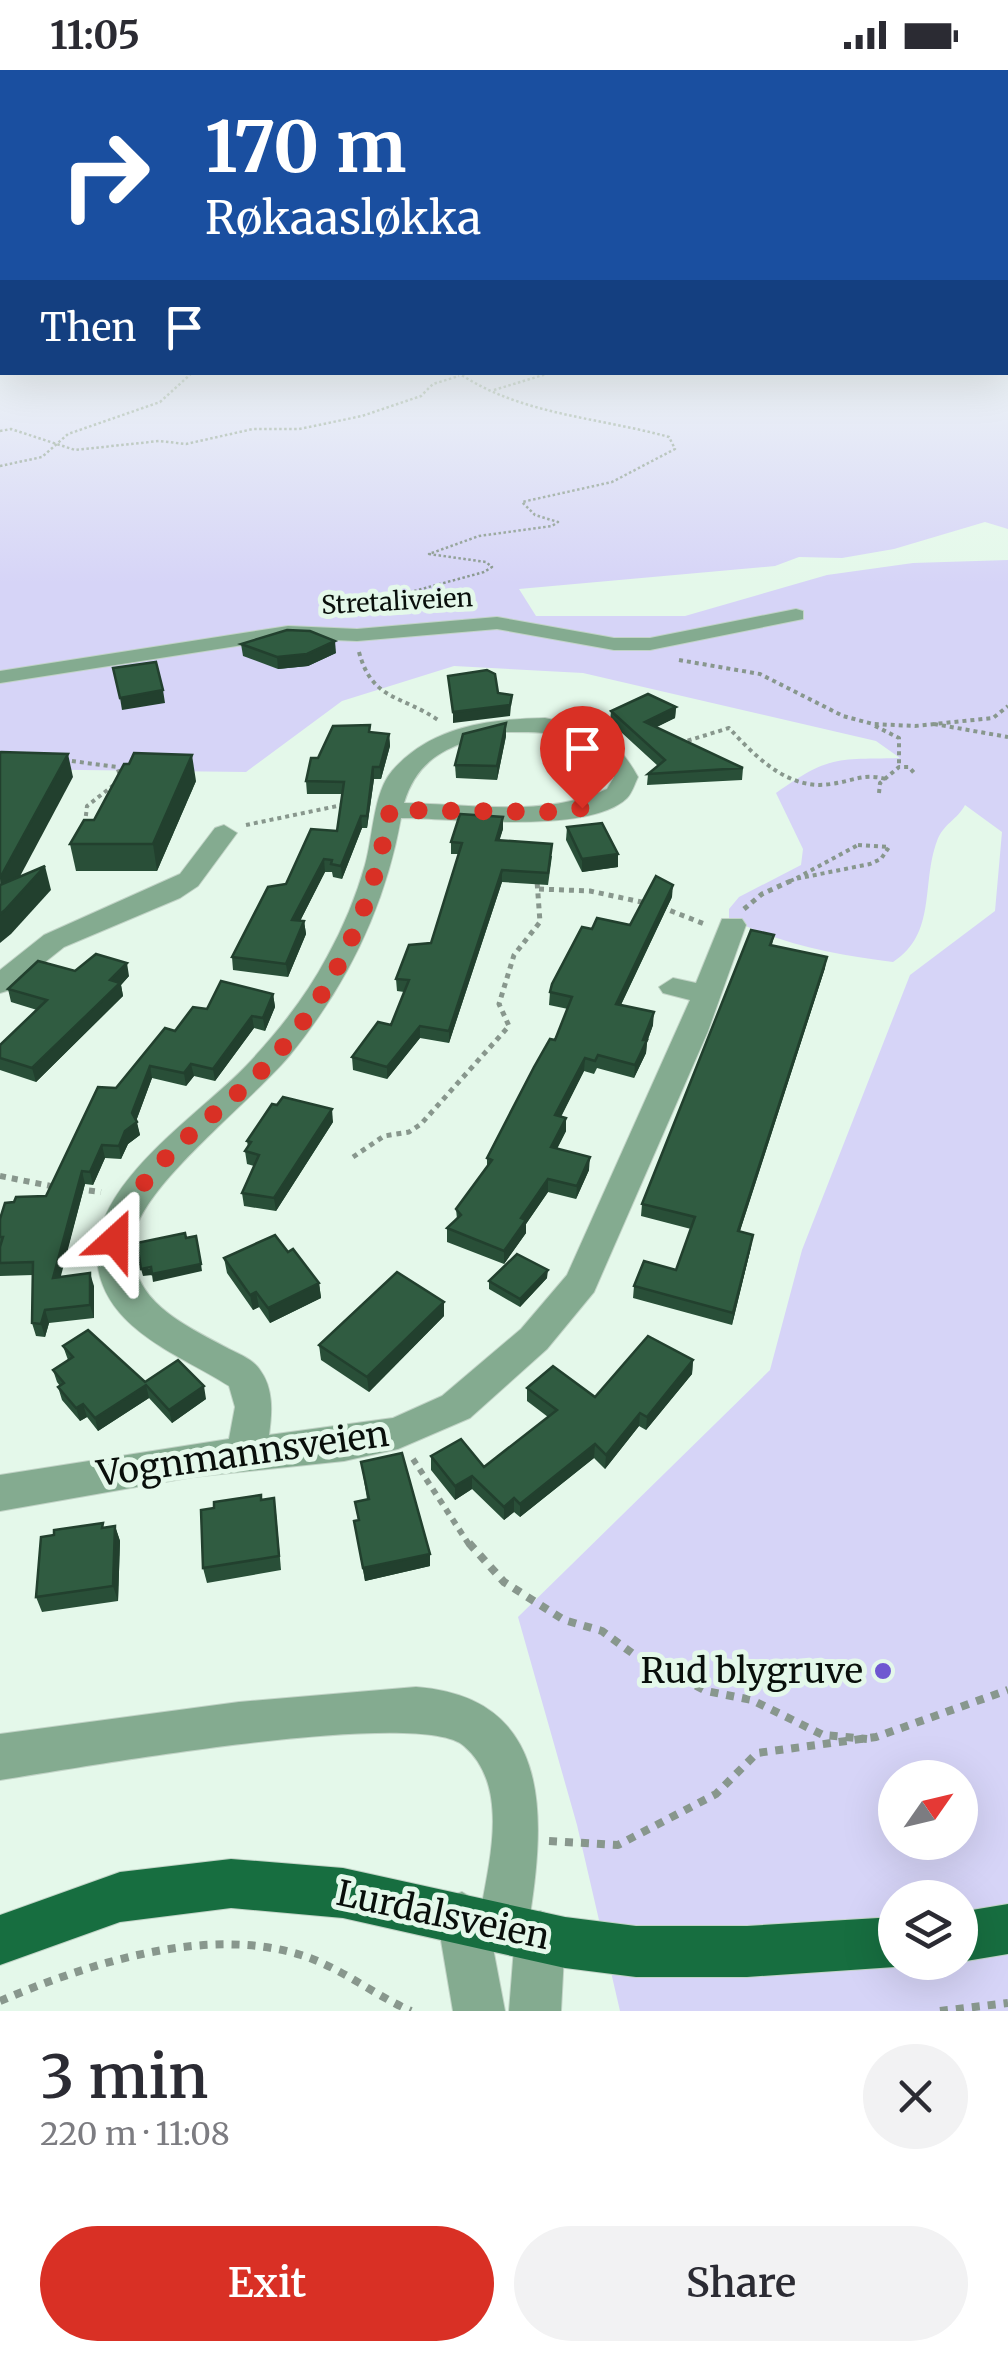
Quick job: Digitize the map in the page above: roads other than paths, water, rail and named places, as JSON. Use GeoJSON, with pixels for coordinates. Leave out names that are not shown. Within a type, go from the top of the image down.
{"type":"FeatureCollection","features":[{"type":"Feature","properties":{"kind":"main road","name":"Lurdalsveien"},"geometry":{"type":"LineString","coordinates":[[0,1940],[96,1902],[216,1880],[326,1888],[502,1927],[642,1952],[878,1943]]}},
{"type":"Feature","properties":{"kind":"main road"},"geometry":{"type":"LineString","coordinates":[[978,1933],[1008,1929]]}},
{"type":"Feature","properties":{"kind":"street","name":"Stretaliveien"},"geometry":{"type":"LineString","coordinates":[[0,677],[249,636],[357,636],[497,623],[614,644],[650,644],[796,615]]}},
{"type":"Feature","properties":{"kind":"street"},"geometry":{"type":"LineString","coordinates":[[247,1453],[254,1407],[245,1377],[152,1318],[124,1290],[115,1262],[115,1240],[132,1198],[147,1178],[270,1061],[356,937],[370,902],[390,806],[409,764],[456,735],[528,725],[583,734],[616,754],[624,766],[625,785],[605,802],[546,812],[390,806]]}},
{"type":"Feature","properties":{"kind":"street"},"geometry":{"type":"LineString","coordinates":[[0,984],[54,941],[172,892],[189,880],[224,833]]}},
{"type":"Feature","properties":{"kind":"street","name":"Vognmannsveien"},"geometry":{"type":"LineString","coordinates":[[0,1493],[247,1453],[344,1444],[398,1434],[456,1407],[534,1339],[581,1282],[690,991],[730,930]]}},
{"type":"Feature","properties":{"kind":"street"},"geometry":{"type":"LineString","coordinates":[[0,1757],[284,1719],[410,1709],[448,1713],[468,1721],[490,1738],[504,1759],[512,1778],[517,1832],[502,1927],[479,2011]]}},
{"type":"Feature","properties":{"kind":"street"},"geometry":{"type":"LineString","coordinates":[[502,1927],[535,2011]]}},
{"type":"Feature","properties":{"kind":"place","name":"Rud blygruve"},"geometry":{"type":"Point","coordinates":[883,1671]}}]}
